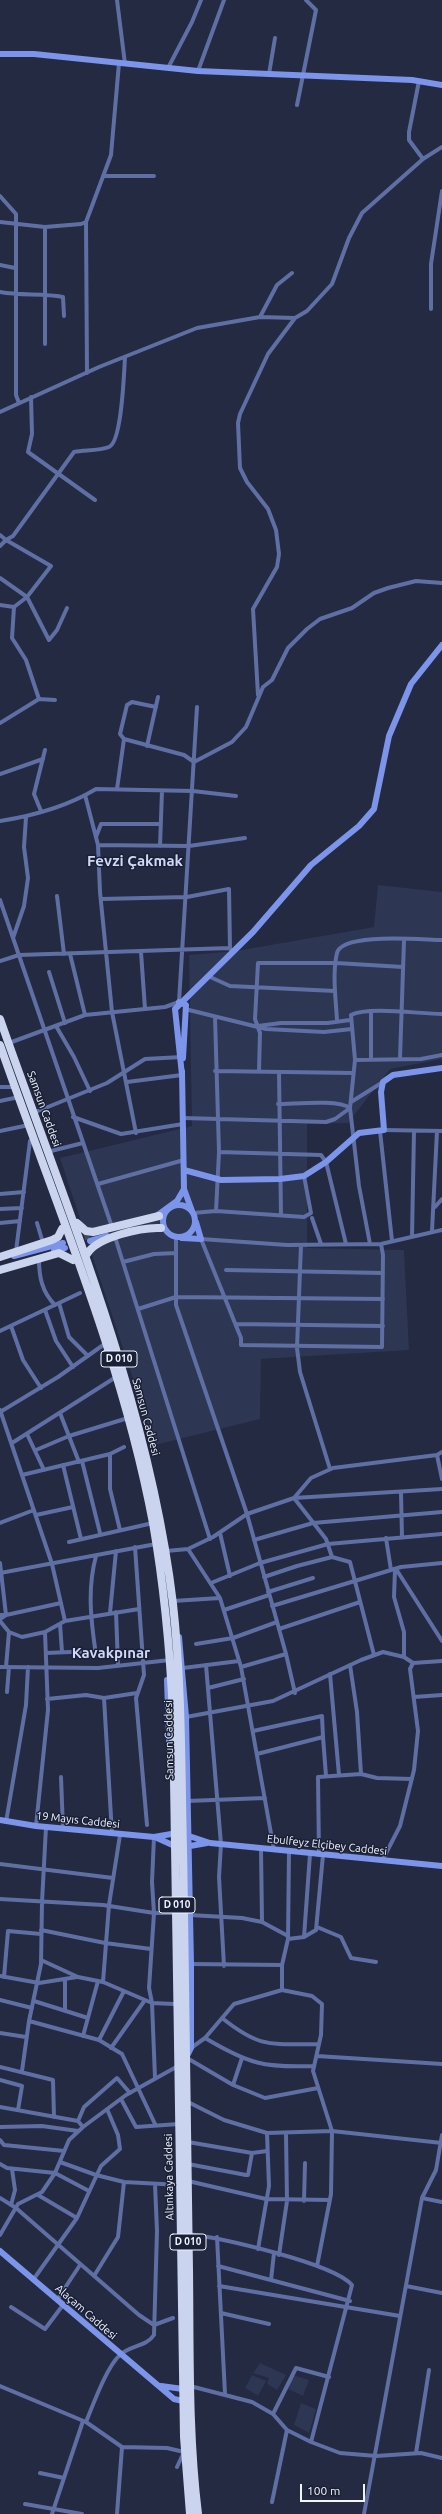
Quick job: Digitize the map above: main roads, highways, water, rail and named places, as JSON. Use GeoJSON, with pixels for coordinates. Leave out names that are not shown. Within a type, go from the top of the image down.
{"type":"FeatureCollection","features":[{"type":"Feature","properties":{"kind":"highway","name":"Samsun Caddesi"},"geometry":{"type":"LineString","coordinates":[[0,1018],[33,1113],[38,1136],[109,1341],[145,1451],[166,1551],[174,1613],[179,1715],[178,1838]]}},
{"type":"Feature","properties":{"kind":"highway","name":"Samsun Caddesi"},"geometry":{"type":"LineString","coordinates":[[0,1045],[30,1125],[38,1136]]}},
{"type":"Feature","properties":{"kind":"highway"},"geometry":{"type":"LineString","coordinates":[[38,1136],[51,1151],[77,1223],[112,1326],[109,1341],[100,1338],[62,1229],[36,1153],[38,1136]]}},
{"type":"Feature","properties":{"kind":"highway"},"geometry":{"type":"LineString","coordinates":[[77,1223],[86,1231],[112,1227],[159,1216]]}},
{"type":"Feature","properties":{"kind":"highway"},"geometry":{"type":"LineString","coordinates":[[87,1254],[96,1243],[115,1237],[150,1227],[164,1230]]}},
{"type":"Feature","properties":{"kind":"highway"},"geometry":{"type":"LineString","coordinates":[[0,1259],[16,1250],[44,1243],[58,1237],[62,1229]]}},
{"type":"Feature","properties":{"kind":"highway"},"geometry":{"type":"LineString","coordinates":[[0,1270],[59,1254],[73,1260]]}},
{"type":"Feature","properties":{"kind":"highway","name":"Samsun Caddesi"},"geometry":{"type":"LineString","coordinates":[[109,1341],[116,1377],[128,1418],[153,1524],[167,1628],[168,1660],[179,1715]]}},
{"type":"Feature","properties":{"kind":"highway","name":"Altınkaya Caddesi"},"geometry":{"type":"LineString","coordinates":[[178,1838],[185,1968],[188,2102],[188,2164],[184,2183],[186,2388],[190,2396],[192,2466],[198,2514]]}},
{"type":"Feature","properties":{"kind":"highway","name":"Altınkaya Caddesi"},"geometry":{"type":"LineString","coordinates":[[185,1968],[178,2066],[179,2124],[188,2234],[186,2388],[183,2401],[184,2452],[190,2514]]}},
{"type":"Feature","properties":{"kind":"highway"},"geometry":{"type":"LineString","coordinates":[[183,2401],[190,2396]]}},
{"type":"Feature","properties":{"kind":"tunnel"},"geometry":{"type":"LineString","coordinates":[[67,1242],[89,1236]]}},
{"type":"Feature","properties":{"kind":"district","name":"Fevzi Çakmak"},"geometry":{"type":"Point","coordinates":[135,861]}},
{"type":"Feature","properties":{"kind":"district","name":"Kavakpınar"},"geometry":{"type":"Point","coordinates":[111,1653]}}]}
